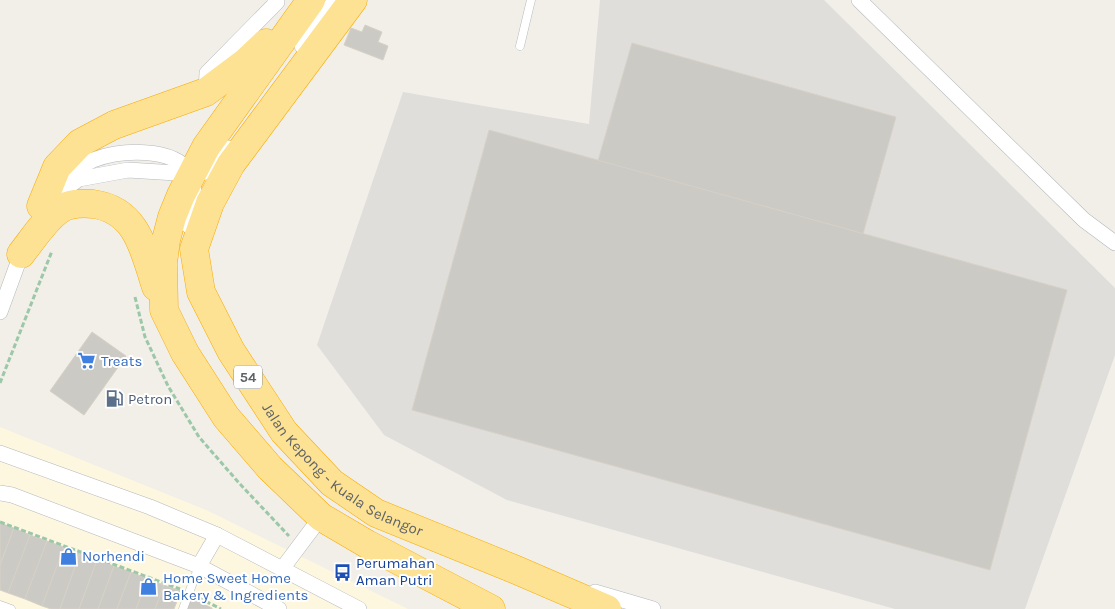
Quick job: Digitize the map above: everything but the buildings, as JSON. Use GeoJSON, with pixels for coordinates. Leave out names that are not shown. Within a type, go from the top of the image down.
{"type":"FeatureCollection","features":[{"type":"Feature","properties":{"kind":"highway","name":"Jalan Kepong - Kuala Selangor"},"geometry":{"type":"LineString","coordinates":[[353,0],[231,164],[210,204],[194,249],[201,292],[231,351],[284,432],[332,482],[376,513],[607,609]]}},
{"type":"Feature","properties":{"kind":"highway"},"geometry":{"type":"LineString","coordinates":[[41,206],[57,167],[80,143],[114,124],[206,92],[246,62],[318,1]]}},
{"type":"Feature","properties":{"kind":"highway"},"geometry":{"type":"LineString","coordinates":[[164,310],[162,271],[166,240],[175,210],[192,174],[206,147],[223,122],[318,1]]}},
{"type":"Feature","properties":{"kind":"highway"},"geometry":{"type":"LineString","coordinates":[[21,254],[40,230],[60,210],[79,202],[101,205],[120,214],[132,225],[142,243],[164,310],[185,353],[226,417],[270,468],[321,517],[367,544],[491,609]]}},
{"type":"Feature","properties":{"kind":"street"},"geometry":{"type":"LineString","coordinates":[[859,0],[1084,220],[1115,243]]}},
{"type":"Feature","properties":{"kind":"street"},"geometry":{"type":"LineString","coordinates":[[206,92],[207,73],[277,1]]}},
{"type":"Feature","properties":{"kind":"street"},"geometry":{"type":"LineString","coordinates":[[0,312],[41,206],[55,187],[80,167],[94,160],[116,154],[144,153],[163,156],[181,164],[192,174],[196,201],[188,230],[194,249]]}},
{"type":"Feature","properties":{"kind":"street"},"geometry":{"type":"LineString","coordinates":[[0,453],[150,507],[217,535],[360,609]]}},
{"type":"Feature","properties":{"kind":"street"},"geometry":{"type":"LineString","coordinates":[[0,493],[12,495],[199,566],[279,609]]}},
{"type":"Feature","properties":{"kind":"street"},"geometry":{"type":"LineString","coordinates":[[282,569],[321,517]]}},
{"type":"Feature","properties":{"kind":"street"},"geometry":{"type":"LineString","coordinates":[[199,566],[217,535]]}},
{"type":"Feature","properties":{"kind":"street"},"geometry":{"type":"LineString","coordinates":[[514,569],[652,609]]}},
{"type":"Feature","properties":{"kind":"lane"},"geometry":{"type":"LineString","coordinates":[[520,46],[531,0]]}},
{"type":"Feature","properties":{"kind":"lane"},"geometry":{"type":"LineString","coordinates":[[183,609],[199,566]]}},
{"type":"Feature","properties":{"kind":"lane"},"geometry":{"type":"LineString","coordinates":[[0,605],[11,609]]}},
{"type":"Feature","properties":{"kind":"path"},"geometry":{"type":"LineString","coordinates":[[0,383],[52,250]]}},
{"type":"Feature","properties":{"kind":"path"},"geometry":{"type":"LineString","coordinates":[[134,294],[145,337],[168,386],[200,437],[239,483],[294,541]]}},
{"type":"Feature","properties":{"kind":"path"},"geometry":{"type":"LineString","coordinates":[[0,522],[188,593],[221,609]]}},
{"type":"Feature","properties":{"kind":"shaded area"},"geometry":{"type":"Polygon","coordinates":[[[600,0],[824,0],[1115,288],[1115,355],[1025,609],[895,609],[507,500],[384,435],[317,345],[403,92],[589,124],[600,0]]]}},
{"type":"Feature","properties":{"kind":"shaded area"},"geometry":{"type":"Polygon","coordinates":[[[0,427],[206,510],[408,609],[0,609],[0,427]]]}},
{"type":"Feature","properties":{"kind":"place","name":"Treats"},"geometry":{"type":"Point","coordinates":[87,361]}},
{"type":"Feature","properties":{"kind":"place","name":"Petron"},"geometry":{"type":"Point","coordinates":[114,399]}},
{"type":"Feature","properties":{"kind":"place","name":"Norhendi"},"geometry":{"type":"Point","coordinates":[68,556]}},
{"type":"Feature","properties":{"kind":"place","name":"Perumahan Aman Putri"},"geometry":{"type":"Point","coordinates":[342,572]}},
{"type":"Feature","properties":{"kind":"place","name":"Home Sweet Home Bakery & Ingredients"},"geometry":{"type":"Point","coordinates":[149,587]}}]}
